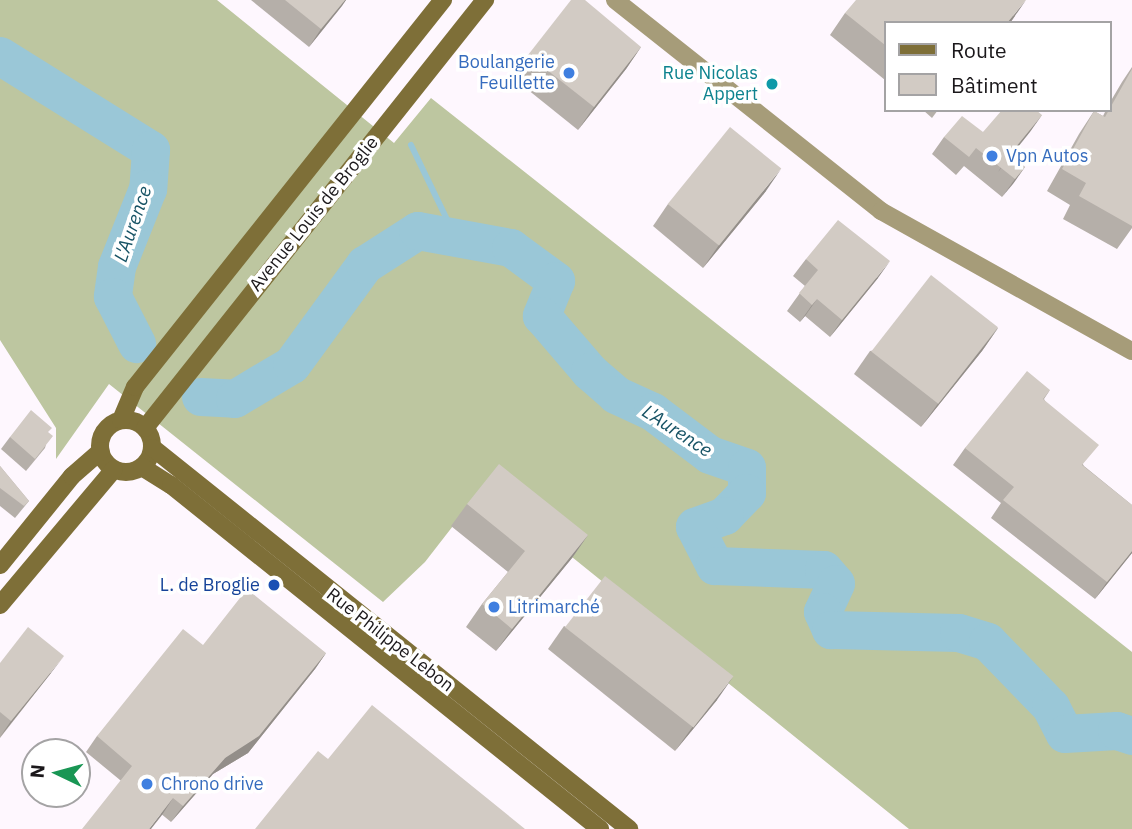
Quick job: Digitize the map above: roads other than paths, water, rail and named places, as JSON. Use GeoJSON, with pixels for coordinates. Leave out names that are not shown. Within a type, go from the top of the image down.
{"type":"FeatureCollection","features":[{"type":"Feature","properties":{"kind":"main road","name":"Avenue Louis de Broglie"},"geometry":{"type":"LineString","coordinates":[[121,420],[135,387],[443,0]]}},
{"type":"Feature","properties":{"kind":"main road","name":"Avenue Louis de Broglie"},"geometry":{"type":"LineString","coordinates":[[145,428],[485,0]]}},
{"type":"Feature","properties":{"kind":"main road"},"geometry":{"type":"LineString","coordinates":[[0,565],[72,476],[101,451],[107,428],[121,420],[136,421],[145,428],[153,448],[142,467],[128,472],[114,469],[101,451]]}},
{"type":"Feature","properties":{"kind":"main road","name":"Rue Philippe Lebon"},"geometry":{"type":"LineString","coordinates":[[153,448],[629,829]]}},
{"type":"Feature","properties":{"kind":"main road","name":"Rue Philippe Lebon"},"geometry":{"type":"LineString","coordinates":[[142,467],[171,485],[600,829]]}},
{"type":"Feature","properties":{"kind":"main road"},"geometry":{"type":"LineString","coordinates":[[0,605],[114,469]]}},
{"type":"Feature","properties":{"kind":"street"},"geometry":{"type":"LineString","coordinates":[[615,0],[881,211],[1132,351]]}},
{"type":"Feature","properties":{"kind":"waterway","name":"L'Aurence"},"geometry":{"type":"LineString","coordinates":[[0,56],[151,150],[148,189],[117,267],[113,297],[137,344]]}},
{"type":"Feature","properties":{"kind":"waterway"},"geometry":{"type":"LineString","coordinates":[[411,145],[456,238]]}},
{"type":"Feature","properties":{"kind":"waterway","name":"L'Aurence"},"geometry":{"type":"LineString","coordinates":[[201,397],[235,399],[292,365],[365,265],[418,231],[511,248],[556,281],[542,316],[590,372],[616,395],[653,412],[710,455],[747,468],[747,493],[725,516],[695,527],[715,566],[824,570],[836,584],[823,612],[831,630],[959,633],[988,642],[1051,707],[1065,734],[1117,731],[1132,736]]}},
{"type":"Feature","properties":{"kind":"place","name":"Boulangerie Feuillette"},"geometry":{"type":"Point","coordinates":[569,73]}},
{"type":"Feature","properties":{"kind":"place","name":"Rue Nicolas Appert"},"geometry":{"type":"Point","coordinates":[772,84]}},
{"type":"Feature","properties":{"kind":"place","name":"Vpn Autos"},"geometry":{"type":"Point","coordinates":[992,156]}},
{"type":"Feature","properties":{"kind":"place","name":"L. de Broglie"},"geometry":{"type":"Point","coordinates":[274,585]}},
{"type":"Feature","properties":{"kind":"place","name":"Litrimarché"},"geometry":{"type":"Point","coordinates":[494,607]}},
{"type":"Feature","properties":{"kind":"place","name":"Chrono drive"},"geometry":{"type":"Point","coordinates":[147,784]}}]}
